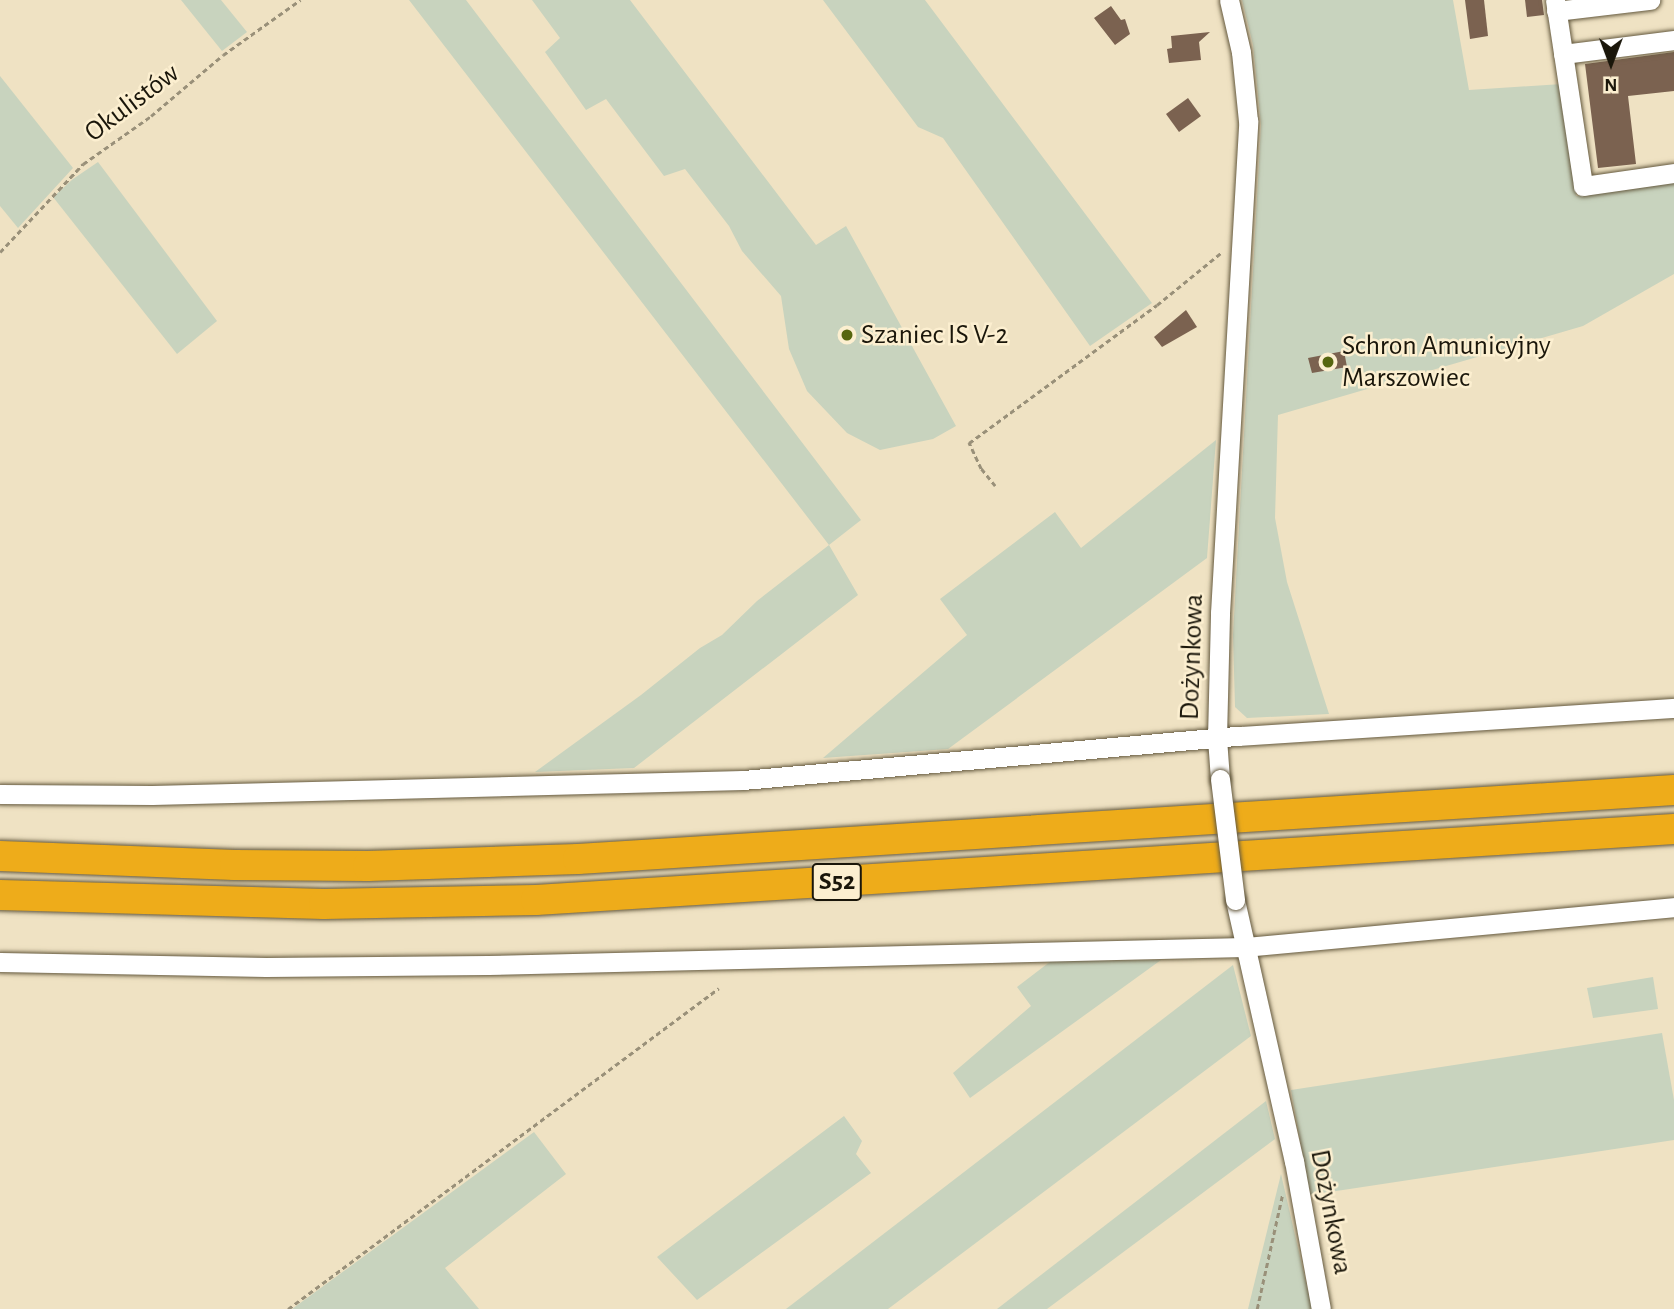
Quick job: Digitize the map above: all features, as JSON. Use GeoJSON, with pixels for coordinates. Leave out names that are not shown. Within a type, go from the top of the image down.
{"type":"FeatureCollection","features":[{"type":"Feature","properties":{"kind":"highway","name":"S52"},"geometry":{"type":"LineString","coordinates":[[0,856],[248,865],[527,861],[1674,790]]}},
{"type":"Feature","properties":{"kind":"highway","name":"S52"},"geometry":{"type":"LineString","coordinates":[[0,895],[324,904],[536,900],[1674,829]]}},
{"type":"Feature","properties":{"kind":"street","name":"Dożynkowa"},"geometry":{"type":"LineString","coordinates":[[1229,0],[1247,91],[1243,233],[1220,613],[1217,738],[1235,900],[1294,1161],[1321,1309]]}},
{"type":"Feature","properties":{"kind":"street"},"geometry":{"type":"LineString","coordinates":[[1650,0],[1556,5],[1583,186],[1674,173]]}},
{"type":"Feature","properties":{"kind":"street"},"geometry":{"type":"LineString","coordinates":[[1563,54],[1674,40]]}},
{"type":"Feature","properties":{"kind":"street"},"geometry":{"type":"LineString","coordinates":[[0,794],[152,795],[743,780],[1217,738],[1674,708]]}},
{"type":"Feature","properties":{"kind":"street"},"geometry":{"type":"LineString","coordinates":[[0,962],[266,967],[461,965],[1245,947],[1674,907]]}},
{"type":"Feature","properties":{"kind":"path","name":"Okulistów"},"geometry":{"type":"LineString","coordinates":[[0,251],[83,164],[151,116],[223,55],[300,0]]}},
{"type":"Feature","properties":{"kind":"path"},"geometry":{"type":"LineString","coordinates":[[995,486],[981,469],[969,443],[1157,305],[1243,233]]}},
{"type":"Feature","properties":{"kind":"path"},"geometry":{"type":"LineString","coordinates":[[288,1309],[719,988]]}},
{"type":"Feature","properties":{"kind":"path"},"geometry":{"type":"LineString","coordinates":[[1256,1309],[1280,1202],[1294,1161]]}},
{"type":"Feature","properties":{"kind":"green space"},"geometry":{"type":"Polygon","coordinates":[[[181,0],[221,0],[247,32],[222,51],[181,0]]]}},
{"type":"Feature","properties":{"kind":"green space"},"geometry":{"type":"Polygon","coordinates":[[[409,0],[466,0],[861,520],[829,545],[409,0]]]}},
{"type":"Feature","properties":{"kind":"green space"},"geometry":{"type":"Polygon","coordinates":[[[532,0],[630,0],[816,245],[846,226],[956,426],[933,439],[880,450],[847,433],[807,391],[789,349],[781,296],[742,251],[729,226],[685,169],[664,176],[606,99],[586,110],[545,52],[560,38],[532,0]]]}},
{"type":"Feature","properties":{"kind":"green space"},"geometry":{"type":"Polygon","coordinates":[[[823,0],[925,0],[1152,303],[1090,346],[943,138],[918,127],[823,0]]]}},
{"type":"Feature","properties":{"kind":"green space"},"geometry":{"type":"Polygon","coordinates":[[[1242,0],[1453,0],[1469,90],[1562,84],[1576,196],[1674,181],[1674,274],[1583,326],[1278,415],[1275,518],[1287,582],[1329,714],[1247,718],[1235,707],[1233,635],[1261,125],[1253,45],[1242,0]]]}},
{"type":"Feature","properties":{"kind":"green space"},"geometry":{"type":"Polygon","coordinates":[[[0,76],[73,168],[18,228],[0,206],[0,76]]]}},
{"type":"Feature","properties":{"kind":"green space"},"geometry":{"type":"Polygon","coordinates":[[[98,162],[217,321],[177,354],[53,197],[98,162]]]}},
{"type":"Feature","properties":{"kind":"green space"},"geometry":{"type":"Polygon","coordinates":[[[1216,440],[1207,558],[948,749],[823,758],[967,635],[940,599],[1055,512],[1081,548],[1216,440]]]}},
{"type":"Feature","properties":{"kind":"green space"},"geometry":{"type":"Polygon","coordinates":[[[829,545],[858,595],[634,768],[535,772],[641,695],[700,648],[722,635],[757,601],[829,545]]]}},
{"type":"Feature","properties":{"kind":"green space"},"geometry":{"type":"Polygon","coordinates":[[[1161,960],[970,1098],[953,1073],[1031,1006],[1017,987],[1051,961],[1161,960]]]}},
{"type":"Feature","properties":{"kind":"green space"},"geometry":{"type":"Polygon","coordinates":[[[1233,965],[1251,1036],[888,1309],[786,1309],[1233,965]]]}},
{"type":"Feature","properties":{"kind":"green space"},"geometry":{"type":"Polygon","coordinates":[[[1653,977],[1658,1009],[1593,1018],[1587,988],[1653,977]]]}},
{"type":"Feature","properties":{"kind":"green space"},"geometry":{"type":"Polygon","coordinates":[[[1662,1033],[1674,1100],[1674,1140],[1310,1195],[1291,1090],[1662,1033]]]}},
{"type":"Feature","properties":{"kind":"green space"},"geometry":{"type":"Polygon","coordinates":[[[1266,1101],[1275,1139],[1047,1309],[997,1309],[1266,1101]]]}},
{"type":"Feature","properties":{"kind":"green space"},"geometry":{"type":"Polygon","coordinates":[[[844,1116],[862,1141],[856,1154],[871,1173],[697,1300],[657,1257],[844,1116]]]}},
{"type":"Feature","properties":{"kind":"green space"},"geometry":{"type":"Polygon","coordinates":[[[534,1132],[566,1174],[445,1268],[479,1309],[292,1309],[534,1132]]]}},
{"type":"Feature","properties":{"kind":"green space"},"geometry":{"type":"Polygon","coordinates":[[[1281,1174],[1312,1309],[1248,1309],[1281,1174]]]}},
{"type":"Feature","properties":{"kind":"building"},"geometry":{"type":"Polygon","coordinates":[[[1465,0],[1484,0],[1488,36],[1470,39],[1465,0]]]}},
{"type":"Feature","properties":{"kind":"building"},"geometry":{"type":"Polygon","coordinates":[[[1525,0],[1542,0],[1544,15],[1527,17],[1525,0]]]}},
{"type":"Feature","properties":{"kind":"building"},"geometry":{"type":"Polygon","coordinates":[[[1111,6],[1121,20],[1125,19],[1130,34],[1115,45],[1094,18],[1111,6]]]}},
{"type":"Feature","properties":{"kind":"building"},"geometry":{"type":"Polygon","coordinates":[[[1210,32],[1199,42],[1201,60],[1169,63],[1167,49],[1172,48],[1171,36],[1210,32]]]}},
{"type":"Feature","properties":{"kind":"building"},"geometry":{"type":"Polygon","coordinates":[[[1674,52],[1674,91],[1628,96],[1636,164],[1598,168],[1585,64],[1674,52]]]}},
{"type":"Feature","properties":{"kind":"building"},"geometry":{"type":"Polygon","coordinates":[[[1188,98],[1201,116],[1179,132],[1166,114],[1188,98]]]}},
{"type":"Feature","properties":{"kind":"building"},"geometry":{"type":"Polygon","coordinates":[[[1186,310],[1197,327],[1162,347],[1154,337],[1186,310]]]}},
{"type":"Feature","properties":{"kind":"building","name":"Schron Amunicyjny Marszowiec"},"geometry":{"type":"Polygon","coordinates":[[[1344,351],[1347,367],[1312,373],[1308,358],[1344,351]]]}},
{"type":"Feature","properties":{"kind":"place","name":"Szaniec IS V-2"},"geometry":{"type":"Point","coordinates":[847,335]}},
{"type":"Feature","properties":{"kind":"place","name":"Schron Amunicyjny Marszowiec"},"geometry":{"type":"Point","coordinates":[1328,362]}}]}
